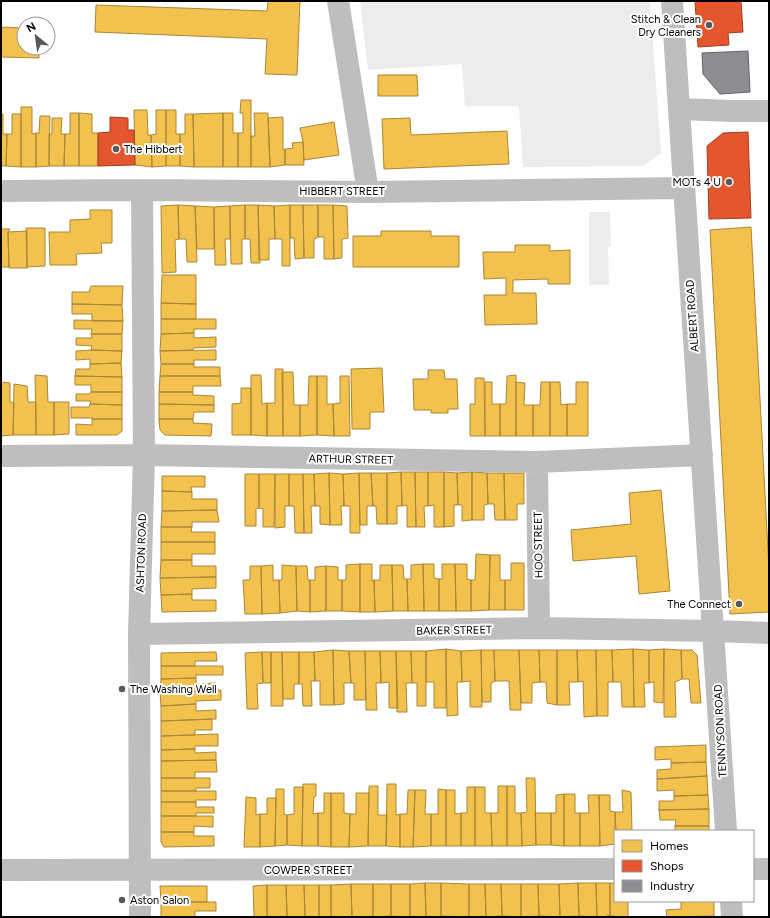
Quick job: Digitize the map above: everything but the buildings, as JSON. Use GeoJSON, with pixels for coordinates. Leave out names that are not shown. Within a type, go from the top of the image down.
{"type":"FeatureCollection","features":[{"type":"Feature","properties":{"kind":"street"},"geometry":{"type":"LineString","coordinates":[[338,1],[368,192]]}},
{"type":"Feature","properties":{"kind":"street","name":"ALBERT ROAD"},"geometry":{"type":"LineString","coordinates":[[672,1],[714,630]]}},
{"type":"Feature","properties":{"kind":"street"},"geometry":{"type":"LineString","coordinates":[[679,109],[769,111]]}},
{"type":"Feature","properties":{"kind":"street","name":"HIBBERT STREET"},"geometry":{"type":"LineString","coordinates":[[1,191],[142,190],[368,192],[684,188]]}},
{"type":"Feature","properties":{"kind":"street","name":"ASHTON ROAD"},"geometry":{"type":"LineString","coordinates":[[140,917],[139,634],[144,455],[142,190]]}},
{"type":"Feature","properties":{"kind":"street","name":"ARTHUR STREET"},"geometry":{"type":"LineString","coordinates":[[1,456],[144,455],[537,462],[702,455]]}},
{"type":"Feature","properties":{"kind":"street","name":"HOO STREET"},"geometry":{"type":"LineString","coordinates":[[537,462],[539,628]]}},
{"type":"Feature","properties":{"kind":"street","name":"BAKER STREET"},"geometry":{"type":"LineString","coordinates":[[139,634],[539,628],[714,630],[769,633]]}},
{"type":"Feature","properties":{"kind":"street","name":"TENNYSON ROAD"},"geometry":{"type":"LineString","coordinates":[[714,630],[726,830]]}},
{"type":"Feature","properties":{"kind":"street","name":"COWPER STREET"},"geometry":{"type":"LineString","coordinates":[[1,870],[614,869]]}},
{"type":"Feature","properties":{"kind":"street"},"geometry":{"type":"LineString","coordinates":[[754,869],[769,869]]}},
{"type":"Feature","properties":{"kind":"street"},"geometry":{"type":"LineString","coordinates":[[731,902],[732,917]]}},
{"type":"Feature","properties":{"kind":"shaded area"},"geometry":{"type":"Polygon","coordinates":[[[360,1],[647,1],[650,3],[661,153],[643,166],[523,167],[519,106],[465,106],[462,64],[368,70],[360,1]]]}},
{"type":"Feature","properties":{"kind":"shaded area"},"geometry":{"type":"Polygon","coordinates":[[[589,212],[610,212],[611,246],[608,247],[609,285],[589,285],[589,212]]]}},
{"type":"Feature","properties":{"kind":"place","name":"Stitch & Clean Dry Cleaners"},"geometry":{"type":"Point","coordinates":[709,25]}},
{"type":"Feature","properties":{"kind":"place","name":"The Hibbert"},"geometry":{"type":"Point","coordinates":[116,149]}},
{"type":"Feature","properties":{"kind":"place","name":"MOTs 4 U"},"geometry":{"type":"Point","coordinates":[729,182]}},
{"type":"Feature","properties":{"kind":"place","name":"The Connect"},"geometry":{"type":"Point","coordinates":[739,604]}},
{"type":"Feature","properties":{"kind":"place","name":"The Washing Well"},"geometry":{"type":"Point","coordinates":[122,689]}},
{"type":"Feature","properties":{"kind":"place","name":"Aston Salon"},"geometry":{"type":"Point","coordinates":[122,900]}}]}
